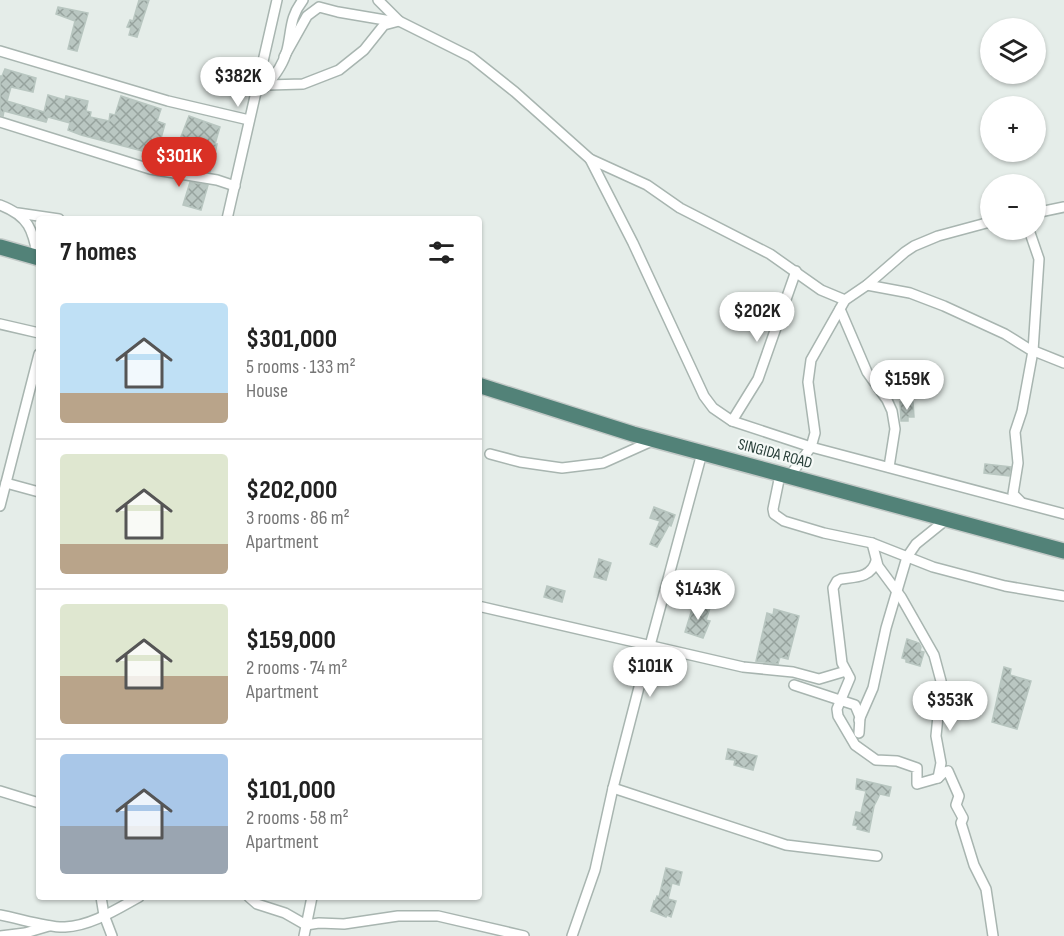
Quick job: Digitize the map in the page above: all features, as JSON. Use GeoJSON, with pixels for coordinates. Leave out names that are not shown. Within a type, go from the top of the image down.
{"type":"FeatureCollection","features":[{"type":"Feature","properties":{"kind":"highway"},"geometry":{"type":"LineString","coordinates":[[0,247],[36,257]]}},
{"type":"Feature","properties":{"kind":"highway","name":"SINGIDA ROAD"},"geometry":{"type":"LineString","coordinates":[[482,386],[654,440],[1064,551]]}},
{"type":"Feature","properties":{"kind":"street"},"geometry":{"type":"LineString","coordinates":[[227,216],[277,0]]}},
{"type":"Feature","properties":{"kind":"street"},"geometry":{"type":"LineString","coordinates":[[284,57],[290,24],[303,0]]}},
{"type":"Feature","properties":{"kind":"street"},"geometry":{"type":"LineString","coordinates":[[378,0],[395,21]]}},
{"type":"Feature","properties":{"kind":"street"},"geometry":{"type":"LineString","coordinates":[[254,97],[267,85],[307,16],[319,7],[395,21],[471,57],[515,92],[590,159],[639,181],[680,208],[754,244],[821,290],[845,300]]}},
{"type":"Feature","properties":{"kind":"street"},"geometry":{"type":"LineString","coordinates":[[267,85],[303,84],[339,70],[364,50],[384,25],[395,21]]}},
{"type":"Feature","properties":{"kind":"street"},"geometry":{"type":"LineString","coordinates":[[0,51],[168,101],[249,120]]}},
{"type":"Feature","properties":{"kind":"street"},"geometry":{"type":"LineString","coordinates":[[0,122],[150,169],[217,180],[235,186]]}},
{"type":"Feature","properties":{"kind":"street"},"geometry":{"type":"LineString","coordinates":[[590,159],[633,243],[704,396],[713,408],[732,421],[811,447],[1064,514]]}},
{"type":"Feature","properties":{"kind":"street"},"geometry":{"type":"LineString","coordinates":[[0,206],[15,213],[31,227],[36,246]]}},
{"type":"Feature","properties":{"kind":"street"},"geometry":{"type":"LineString","coordinates":[[1046,211],[1064,207]]}},
{"type":"Feature","properties":{"kind":"street"},"geometry":{"type":"LineString","coordinates":[[15,213],[37,216]]}},
{"type":"Feature","properties":{"kind":"street"},"geometry":{"type":"LineString","coordinates":[[980,225],[923,242],[905,252],[867,285],[845,300],[815,351],[809,372],[808,382],[815,433],[811,447],[785,476],[773,509],[774,514],[779,518],[824,533],[872,543],[933,567],[1005,586],[1064,596]]}},
{"type":"Feature","properties":{"kind":"street"},"geometry":{"type":"LineString","coordinates":[[1022,502],[1012,494],[1018,463],[1015,432],[1022,411],[1033,351],[1039,259],[1032,240]]}},
{"type":"Feature","properties":{"kind":"street"},"geometry":{"type":"LineString","coordinates":[[732,421],[759,379],[796,271]]}},
{"type":"Feature","properties":{"kind":"street"},"geometry":{"type":"LineString","coordinates":[[867,285],[910,293],[944,306],[1005,334],[1033,351],[1064,363]]}},
{"type":"Feature","properties":{"kind":"street"},"geometry":{"type":"LineString","coordinates":[[840,309],[867,372],[892,411],[895,429],[889,467]]}},
{"type":"Feature","properties":{"kind":"street"},"geometry":{"type":"LineString","coordinates":[[0,324],[36,332]]}},
{"type":"Feature","properties":{"kind":"street"},"geometry":{"type":"LineString","coordinates":[[0,506],[36,366]]}},
{"type":"Feature","properties":{"kind":"street"},"geometry":{"type":"LineString","coordinates":[[490,454],[520,462],[562,468],[603,463],[654,440]]}},
{"type":"Feature","properties":{"kind":"street"},"geometry":{"type":"LineString","coordinates":[[572,936],[595,870],[613,788],[649,647],[702,453]]}},
{"type":"Feature","properties":{"kind":"street"},"geometry":{"type":"LineString","coordinates":[[6,483],[36,491]]}},
{"type":"Feature","properties":{"kind":"street"},"geometry":{"type":"LineString","coordinates":[[859,734],[860,720],[873,688],[896,590],[907,557],[916,544],[947,519]]}},
{"type":"Feature","properties":{"kind":"street"},"geometry":{"type":"LineString","coordinates":[[872,543],[876,561],[927,640],[937,663],[941,692],[933,708],[938,716],[936,736],[942,763],[938,778]]}},
{"type":"Feature","properties":{"kind":"street"},"geometry":{"type":"LineString","coordinates":[[876,561],[874,569],[869,573],[841,579],[833,588],[843,663],[850,678],[840,699],[837,709],[838,716],[855,745],[876,760],[897,761],[916,768],[917,784],[938,778],[948,771],[959,796],[956,805],[963,818],[961,823],[974,865],[986,890],[993,936]]}},
{"type":"Feature","properties":{"kind":"street"},"geometry":{"type":"LineString","coordinates":[[482,607],[743,667],[793,672],[813,679],[826,678],[846,671]]}},
{"type":"Feature","properties":{"kind":"street"},"geometry":{"type":"LineString","coordinates":[[794,685],[855,705],[860,720]]}},
{"type":"Feature","properties":{"kind":"street"},"geometry":{"type":"LineString","coordinates":[[613,788],[786,845],[877,856]]}},
{"type":"Feature","properties":{"kind":"street"},"geometry":{"type":"LineString","coordinates":[[0,791],[36,801]]}},
{"type":"Feature","properties":{"kind":"street"},"geometry":{"type":"LineString","coordinates":[[102,900],[104,915],[112,936]]}},
{"type":"Feature","properties":{"kind":"street"},"geometry":{"type":"LineString","coordinates":[[0,915],[63,928],[104,915],[134,900]]}},
{"type":"Feature","properties":{"kind":"street"},"geometry":{"type":"LineString","coordinates":[[252,900],[257,904],[285,913],[306,925],[319,922],[344,924],[399,916],[438,916],[524,936]]}},
{"type":"Feature","properties":{"kind":"street"},"geometry":{"type":"LineString","coordinates":[[304,936],[311,900]]}},
{"type":"Feature","properties":{"kind":"street"},"geometry":{"type":"LineString","coordinates":[[0,936],[25,933],[51,925]]}},
{"type":"Feature","properties":{"kind":"building"},"geometry":{"type":"Polygon","coordinates":[[[139,0],[149,0],[137,37],[129,35],[131,28],[127,27],[130,20],[133,21],[139,0]]]}},
{"type":"Feature","properties":{"kind":"building"},"geometry":{"type":"Polygon","coordinates":[[[58,7],[88,13],[77,51],[68,49],[75,21],[56,14],[58,7]]]}},
{"type":"Feature","properties":{"kind":"building"},"geometry":{"type":"Polygon","coordinates":[[[5,69],[36,78],[33,92],[11,87],[7,101],[44,112],[48,95],[65,100],[66,96],[88,101],[86,111],[91,112],[90,117],[109,121],[110,114],[115,115],[121,96],[161,109],[157,121],[165,124],[158,149],[161,150],[159,157],[81,135],[68,130],[70,123],[48,117],[46,122],[4,111],[3,116],[0,115],[0,76],[5,69]]]}},
{"type":"Feature","properties":{"kind":"building"},"geometry":{"type":"Polygon","coordinates":[[[189,116],[220,127],[215,144],[217,144],[216,154],[210,172],[193,169],[194,166],[172,160],[189,116]]]}},
{"type":"Feature","properties":{"kind":"building"},"geometry":{"type":"Polygon","coordinates":[[[190,182],[208,185],[201,210],[183,205],[190,182]]]}},
{"type":"Feature","properties":{"kind":"building"},"geometry":{"type":"Polygon","coordinates":[[[900,402],[913,402],[914,417],[908,417],[908,421],[901,421],[900,402]]]}},
{"type":"Feature","properties":{"kind":"building"},"geometry":{"type":"Polygon","coordinates":[[[985,464],[1011,467],[1009,476],[984,473],[985,464]]]}},
{"type":"Feature","properties":{"kind":"building"},"geometry":{"type":"Polygon","coordinates":[[[654,507],[675,515],[671,526],[669,525],[657,547],[650,544],[660,521],[650,518],[654,507]]]}},
{"type":"Feature","properties":{"kind":"building"},"geometry":{"type":"Polygon","coordinates":[[[599,559],[611,563],[606,580],[594,577],[599,559]]]}},
{"type":"Feature","properties":{"kind":"building"},"geometry":{"type":"Polygon","coordinates":[[[547,586],[565,591],[562,602],[544,597],[547,586]]]}},
{"type":"Feature","properties":{"kind":"building"},"geometry":{"type":"Polygon","coordinates":[[[701,605],[710,608],[706,620],[710,621],[703,638],[685,632],[693,606],[700,608],[701,605]]]}},
{"type":"Feature","properties":{"kind":"building"},"geometry":{"type":"Polygon","coordinates":[[[774,609],[799,616],[788,659],[780,657],[778,664],[756,661],[767,613],[773,615],[774,609]]]}},
{"type":"Feature","properties":{"kind":"building"},"geometry":{"type":"Polygon","coordinates":[[[907,639],[919,643],[920,651],[924,652],[920,666],[906,662],[906,659],[902,658],[907,639]]]}},
{"type":"Feature","properties":{"kind":"building"},"geometry":{"type":"Polygon","coordinates":[[[1004,667],[1011,669],[1010,675],[1031,681],[1017,729],[992,722],[1004,667]]]}},
{"type":"Feature","properties":{"kind":"building"},"geometry":{"type":"Polygon","coordinates":[[[728,749],[757,756],[753,770],[734,765],[735,760],[726,759],[728,749]]]}},
{"type":"Feature","properties":{"kind":"building"},"geometry":{"type":"Polygon","coordinates":[[[857,779],[891,787],[889,796],[880,794],[874,806],[869,832],[857,829],[858,826],[853,825],[856,812],[861,813],[866,791],[856,789],[857,779]]]}},
{"type":"Feature","properties":{"kind":"building"},"geometry":{"type":"Polygon","coordinates":[[[666,868],[682,872],[679,885],[672,883],[668,899],[676,901],[671,917],[651,911],[654,901],[657,896],[659,897],[666,868]]]}}]}
